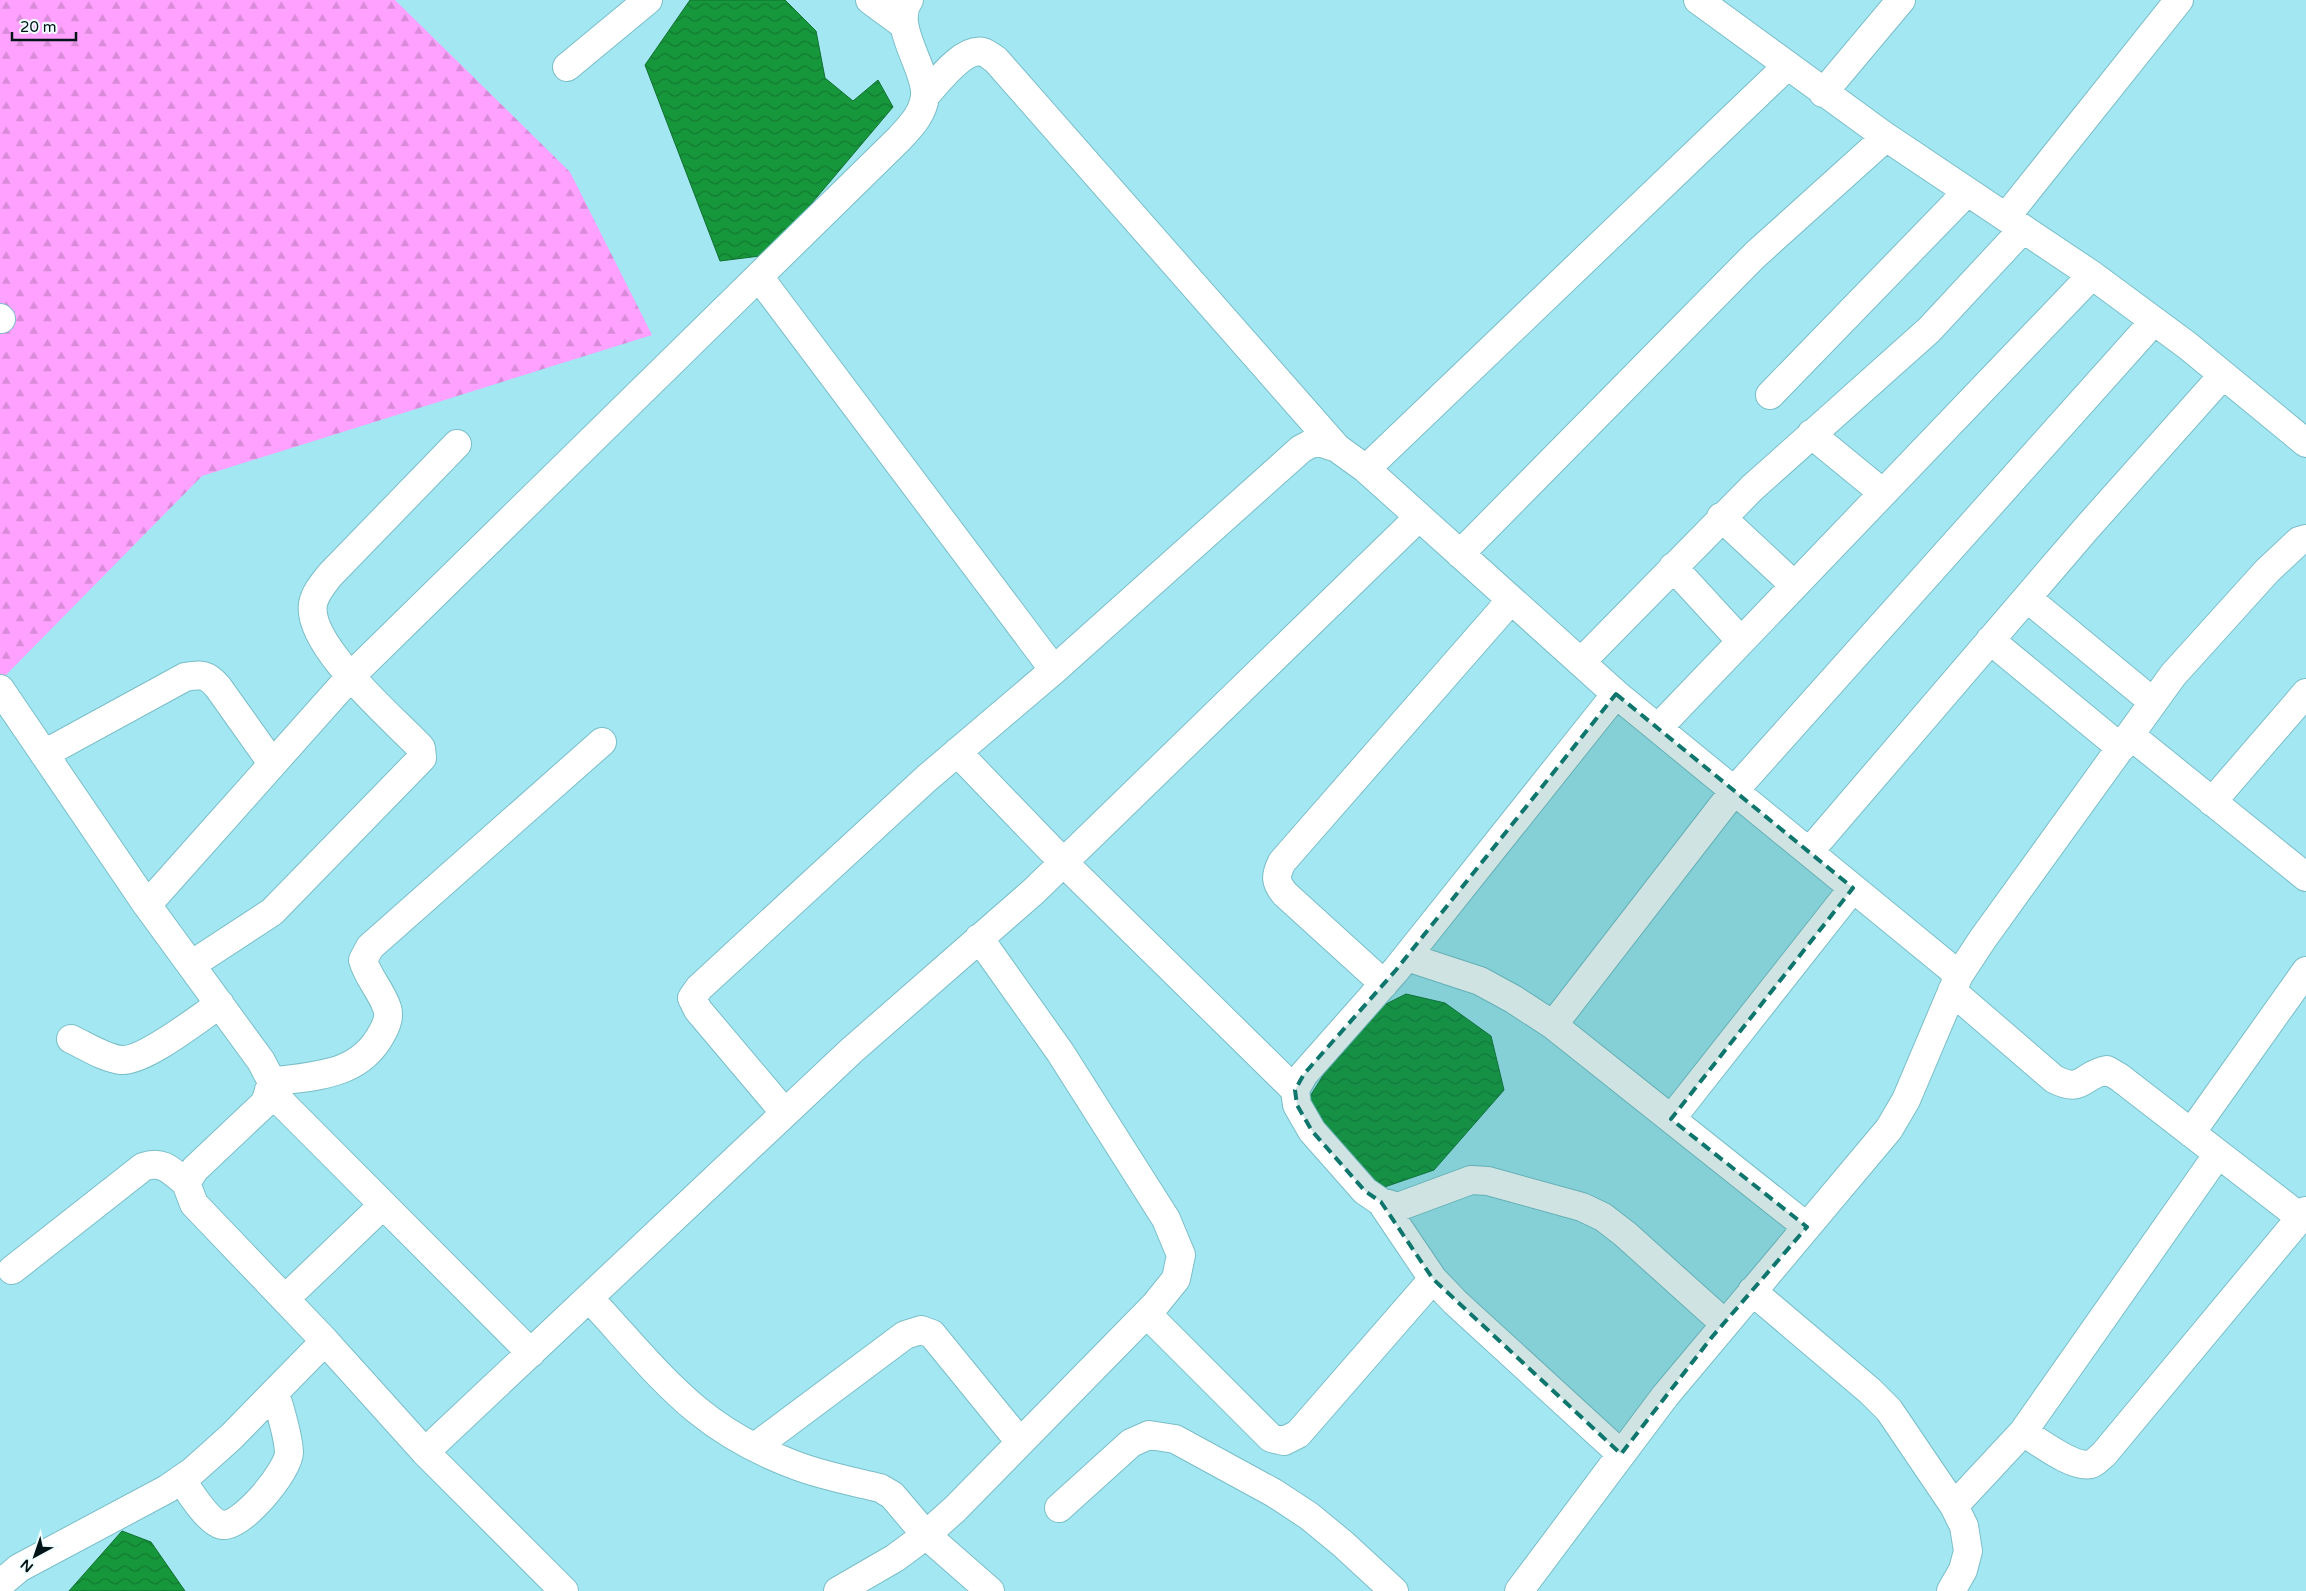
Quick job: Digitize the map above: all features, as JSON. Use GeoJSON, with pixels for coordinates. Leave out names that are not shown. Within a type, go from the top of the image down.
{"type":"FeatureCollection","features":[{"type":"Feature","properties":{"kind":"street"},"geometry":{"type":"LineString","coordinates":[[567,67],[646,0]]}},
{"type":"Feature","properties":{"kind":"street"},"geometry":{"type":"LineString","coordinates":[[147,904],[351,676],[900,138],[919,116],[925,96],[922,76],[913,54],[907,13],[870,0]]}},
{"type":"Feature","properties":{"kind":"street"},"geometry":{"type":"LineString","coordinates":[[1698,0],[1822,93],[1967,192],[2016,213],[2092,275],[2223,375],[2306,443]]}},
{"type":"Feature","properties":{"kind":"street"},"geometry":{"type":"LineString","coordinates":[[1822,93],[1901,0]]}},
{"type":"Feature","properties":{"kind":"street"},"geometry":{"type":"LineString","coordinates":[[1581,662],[1722,517],[1811,434],[1929,330],[2016,213],[2180,0]]}},
{"type":"Feature","properties":{"kind":"street"},"geometry":{"type":"LineString","coordinates":[[925,96],[956,62],[972,53],[982,52],[996,60],[1337,448],[1366,469],[1616,694],[1853,888],[2054,1079],[2068,1086],[2079,1084],[2097,1072],[2107,1070],[2218,1154],[2303,1214],[2104,1454],[2092,1464],[2081,1465],[2066,1459],[2023,1432]]}},
{"type":"Feature","properties":{"kind":"street"},"geometry":{"type":"LineString","coordinates":[[1366,469],[1786,67]]}},
{"type":"Feature","properties":{"kind":"street"},"geometry":{"type":"LineString","coordinates":[[1460,554],[1755,255],[1886,137]]}},
{"type":"Feature","properties":{"kind":"street"},"geometry":{"type":"LineString","coordinates":[[1770,395],[1967,192]]}},
{"type":"Feature","properties":{"kind":"street"},"geometry":{"type":"LineString","coordinates":[[1658,728],[2092,275]]}},
{"type":"Feature","properties":{"kind":"street"},"geometry":{"type":"LineString","coordinates":[[759,277],[1054,670]]}},
{"type":"Feature","properties":{"kind":"street"},"geometry":{"type":"LineString","coordinates":[[1553,1025],[1734,790],[2154,321]]}},
{"type":"Feature","properties":{"kind":"street"},"geometry":{"type":"LineString","coordinates":[[1809,852],[1990,640],[2223,375]]}},
{"type":"Feature","properties":{"kind":"street"},"geometry":{"type":"LineString","coordinates":[[1811,434],[1883,493]]}},
{"type":"Feature","properties":{"kind":"street"},"geometry":{"type":"LineString","coordinates":[[785,1113],[698,1010],[692,998],[699,988],[846,851],[957,752],[1054,670],[1301,449],[1316,441],[1337,448]]}},
{"type":"Feature","properties":{"kind":"street"},"geometry":{"type":"LineString","coordinates":[[191,965],[272,912],[422,758],[421,748],[351,676],[319,636],[314,620],[313,605],[318,590],[337,568],[457,444]]}},
{"type":"Feature","properties":{"kind":"street"},"geometry":{"type":"LineString","coordinates":[[425,1452],[851,1051],[1034,891],[1419,517]]}},
{"type":"Feature","properties":{"kind":"street"},"geometry":{"type":"LineString","coordinates":[[1722,517],[1794,585]]}},
{"type":"Feature","properties":{"kind":"street"},"geometry":{"type":"LineString","coordinates":[[1519,1591],[1621,1454],[1724,1324],[1889,1129],[1906,1100],[1955,983],[2173,675],[2267,571],[2300,541],[2306,538]]}},
{"type":"Feature","properties":{"kind":"street"},"geometry":{"type":"LineString","coordinates":[[1673,567],[1741,641]]}},
{"type":"Feature","properties":{"kind":"street"},"geometry":{"type":"LineString","coordinates":[[2027,598],[2153,702]]}},
{"type":"Feature","properties":{"kind":"street"},"geometry":{"type":"LineString","coordinates":[[1384,984],[1285,894],[1277,884],[1276,873],[1282,862],[1511,600]]}},
{"type":"Feature","properties":{"kind":"street"},"geometry":{"type":"LineString","coordinates":[[1990,640],[2125,741],[2212,802],[2306,877]]}},
{"type":"Feature","properties":{"kind":"street"},"geometry":{"type":"LineString","coordinates":[[44,754],[185,677],[200,674],[210,678],[218,687],[272,764]]}},
{"type":"Feature","properties":{"kind":"street"},"geometry":{"type":"LineString","coordinates":[[0,689],[147,904],[261,1061],[270,1086],[383,1205],[531,1353]]}},
{"type":"Feature","properties":{"kind":"street"},"geometry":{"type":"LineString","coordinates":[[2212,802],[2306,692]]}},
{"type":"Feature","properties":{"kind":"street"},"geometry":{"type":"LineString","coordinates":[[1616,694],[1407,957],[1304,1074],[1295,1090],[1297,1105],[1312,1131],[1365,1191],[1381,1202],[1398,1207],[1471,1180],[1488,1181],[1582,1207],[1603,1217],[1625,1234],[1724,1324]]}},
{"type":"Feature","properties":{"kind":"street"},"geometry":{"type":"LineString","coordinates":[[270,1086],[344,1070],[373,1048],[384,1030],[388,1018],[388,1008],[363,960],[370,947],[602,742]]}},
{"type":"Feature","properties":{"kind":"street"},"geometry":{"type":"LineString","coordinates":[[957,752],[1063,862],[1295,1090]]}},
{"type":"Feature","properties":{"kind":"street"},"geometry":{"type":"LineString","coordinates":[[1671,1119],[1853,888]]}},
{"type":"Feature","properties":{"kind":"street"},"geometry":{"type":"LineString","coordinates":[[838,1591],[894,1558],[926,1536],[1147,1314],[1176,1279],[1181,1255],[1166,1219],[1060,1052],[979,938]]}},
{"type":"Feature","properties":{"kind":"street"},"geometry":{"type":"LineString","coordinates":[[1407,957],[1480,981],[1514,998],[1553,1025],[1807,1227]]}},
{"type":"Feature","properties":{"kind":"street"},"geometry":{"type":"LineString","coordinates":[[2191,1133],[2306,971]]}},
{"type":"Feature","properties":{"kind":"street"},"geometry":{"type":"LineString","coordinates":[[71,1039],[104,1055],[120,1060],[132,1060],[148,1052],[220,1004]]}},
{"type":"Feature","properties":{"kind":"street"},"geometry":{"type":"LineString","coordinates":[[186,1184],[195,1169],[264,1103],[270,1086]]}},
{"type":"Feature","properties":{"kind":"street"},"geometry":{"type":"LineString","coordinates":[[1954,1506],[2023,1432],[2218,1154]]}},
{"type":"Feature","properties":{"kind":"street"},"geometry":{"type":"LineString","coordinates":[[12,1270],[143,1167],[155,1163],[164,1166],[186,1184],[194,1204],[325,1341],[425,1452],[564,1591]]}},
{"type":"Feature","properties":{"kind":"street"},"geometry":{"type":"LineString","coordinates":[[1381,1202],[1433,1279],[1487,1332],[1621,1454]]}},
{"type":"Feature","properties":{"kind":"street"},"geometry":{"type":"LineString","coordinates":[[285,1299],[383,1205]]}},
{"type":"Feature","properties":{"kind":"street"},"geometry":{"type":"LineString","coordinates":[[1147,1314],[1271,1438],[1284,1441],[1298,1434],[1433,1279]]}},
{"type":"Feature","properties":{"kind":"street"},"geometry":{"type":"LineString","coordinates":[[1752,1290],[1870,1391],[1889,1410],[1954,1506],[1964,1526],[1968,1551],[1963,1570],[1951,1591]]}},
{"type":"Feature","properties":{"kind":"street"},"geometry":{"type":"LineString","coordinates":[[589,1298],[696,1409],[754,1447],[794,1465],[880,1488],[892,1495],[926,1536],[990,1591]]}},
{"type":"Feature","properties":{"kind":"street"},"geometry":{"type":"LineString","coordinates":[[754,1447],[905,1335],[921,1330],[932,1334],[1020,1442]]}},
{"type":"Feature","properties":{"kind":"street"},"geometry":{"type":"LineString","coordinates":[[0,1584],[19,1568],[181,1479],[211,1456],[325,1341]]}},
{"type":"Feature","properties":{"kind":"street"},"geometry":{"type":"LineString","coordinates":[[181,1479],[208,1516],[219,1524],[229,1525],[240,1520],[278,1478],[286,1465],[289,1453],[275,1392]]}},
{"type":"Feature","properties":{"kind":"street"},"geometry":{"type":"LineString","coordinates":[[1060,1508],[1131,1443],[1149,1435],[1175,1439],[1274,1493],[1309,1516],[1394,1591]]}},
{"type":"Feature","properties":{"kind":"highlighted area"},"geometry":{"type":"Polygon","coordinates":[[[1616,694],[1853,888],[1671,1119],[1807,1227],[1712,1337],[1621,1454],[1433,1279],[1381,1202],[1365,1191],[1312,1131],[1297,1105],[1295,1090],[1304,1074],[1396,970],[1616,694]]]}},
{"type":"Feature","properties":{"kind":"green space"},"geometry":{"type":"Polygon","coordinates":[[[0,0],[395,0],[570,172],[652,335],[202,476],[0,681],[0,0]]]}},
{"type":"Feature","properties":{"kind":"water"},"geometry":{"type":"Polygon","coordinates":[[[690,0],[785,0],[816,31],[825,78],[853,101],[878,80],[893,107],[768,255],[720,261],[645,65],[690,0]]]}},
{"type":"Feature","properties":{"kind":"water"},"geometry":{"type":"Polygon","coordinates":[[[1406,994],[1445,1003],[1491,1036],[1504,1090],[1434,1170],[1373,1191],[1302,1109],[1360,1017],[1406,994]]]}},
{"type":"Feature","properties":{"kind":"water"},"geometry":{"type":"Polygon","coordinates":[[[122,1531],[151,1542],[185,1591],[69,1591],[122,1531]]]}}]}
